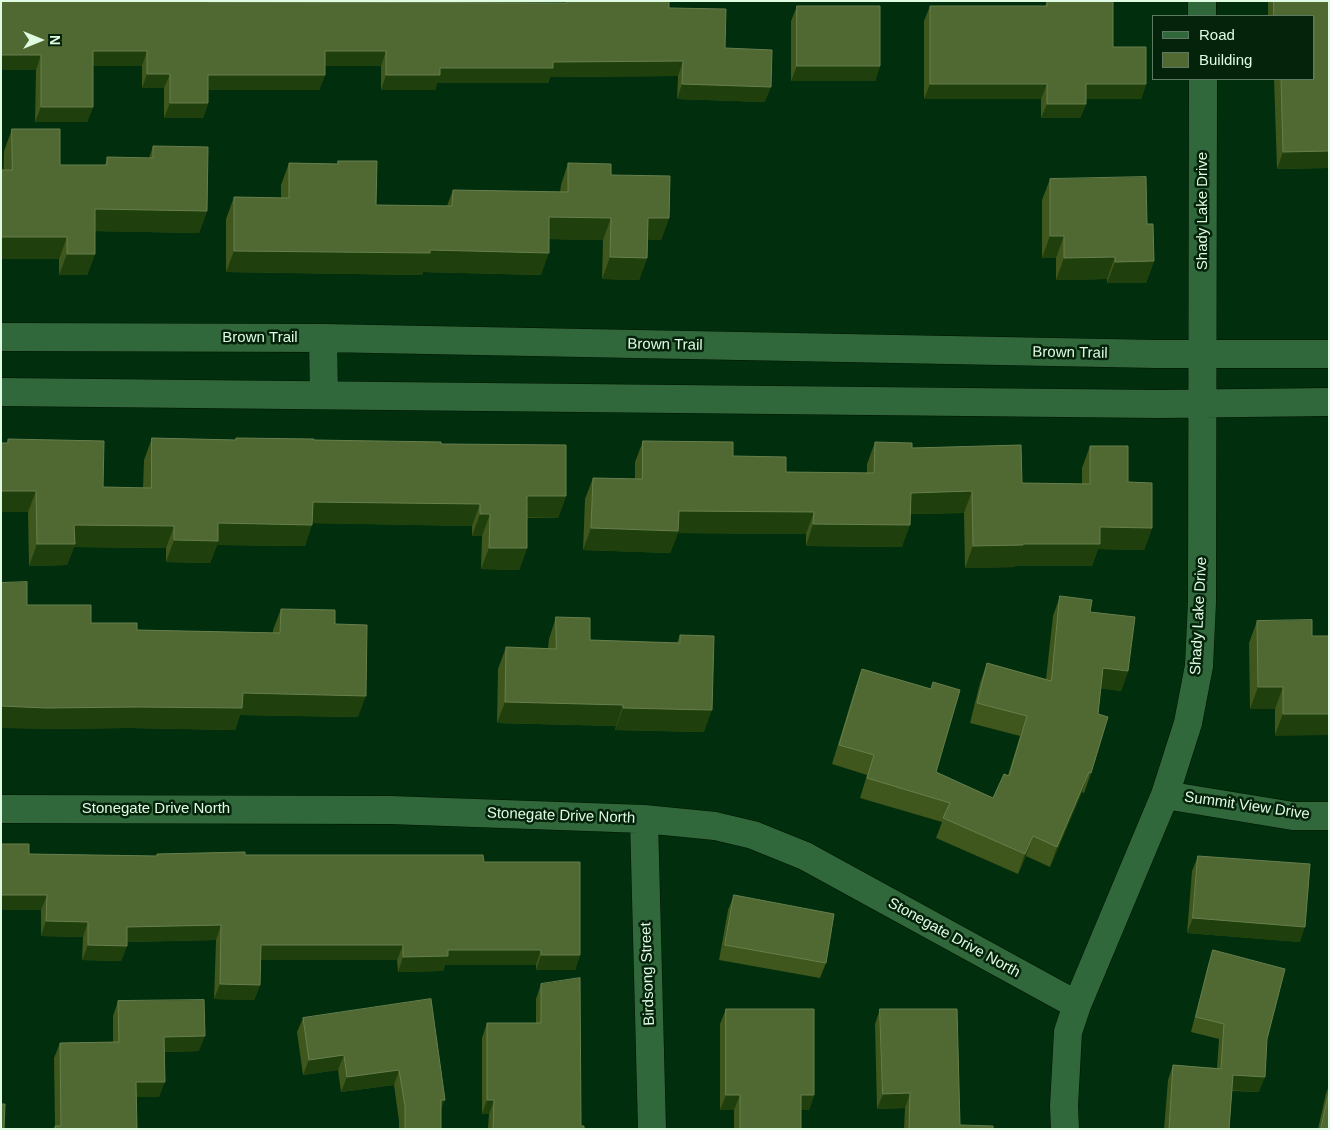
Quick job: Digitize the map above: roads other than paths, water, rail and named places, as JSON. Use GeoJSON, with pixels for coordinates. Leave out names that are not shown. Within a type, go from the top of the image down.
{"type":"FeatureCollection","features":[{"type":"Feature","properties":{"kind":"street"},"geometry":{"type":"LineString","coordinates":[[1202,1],[1202,15]]}},
{"type":"Feature","properties":{"kind":"street","name":"Shady Lake Drive"},"geometry":{"type":"LineString","coordinates":[[1065,1129],[1064,1106],[1068,1032],[1077,1005],[1165,795],[1188,722],[1199,666],[1202,602],[1203,80]]}},
{"type":"Feature","properties":{"kind":"street","name":"Brown Trail"},"geometry":{"type":"LineString","coordinates":[[1,337],[323,338],[1156,354],[1329,354]]}},
{"type":"Feature","properties":{"kind":"street"},"geometry":{"type":"LineString","coordinates":[[323,338],[324,395]]}},
{"type":"Feature","properties":{"kind":"street"},"geometry":{"type":"LineString","coordinates":[[1,392],[1202,404],[1329,402]]}},
{"type":"Feature","properties":{"kind":"street","name":"Summit View Drive"},"geometry":{"type":"LineString","coordinates":[[1165,795],[1293,816],[1329,816]]}},
{"type":"Feature","properties":{"kind":"street","name":"Stonegate Drive North"},"geometry":{"type":"LineString","coordinates":[[1,809],[390,810],[644,819],[715,826],[753,835],[805,856],[1077,1005]]}},
{"type":"Feature","properties":{"kind":"street","name":"Birdsong Street"},"geometry":{"type":"LineString","coordinates":[[644,819],[652,1129]]}}]}
